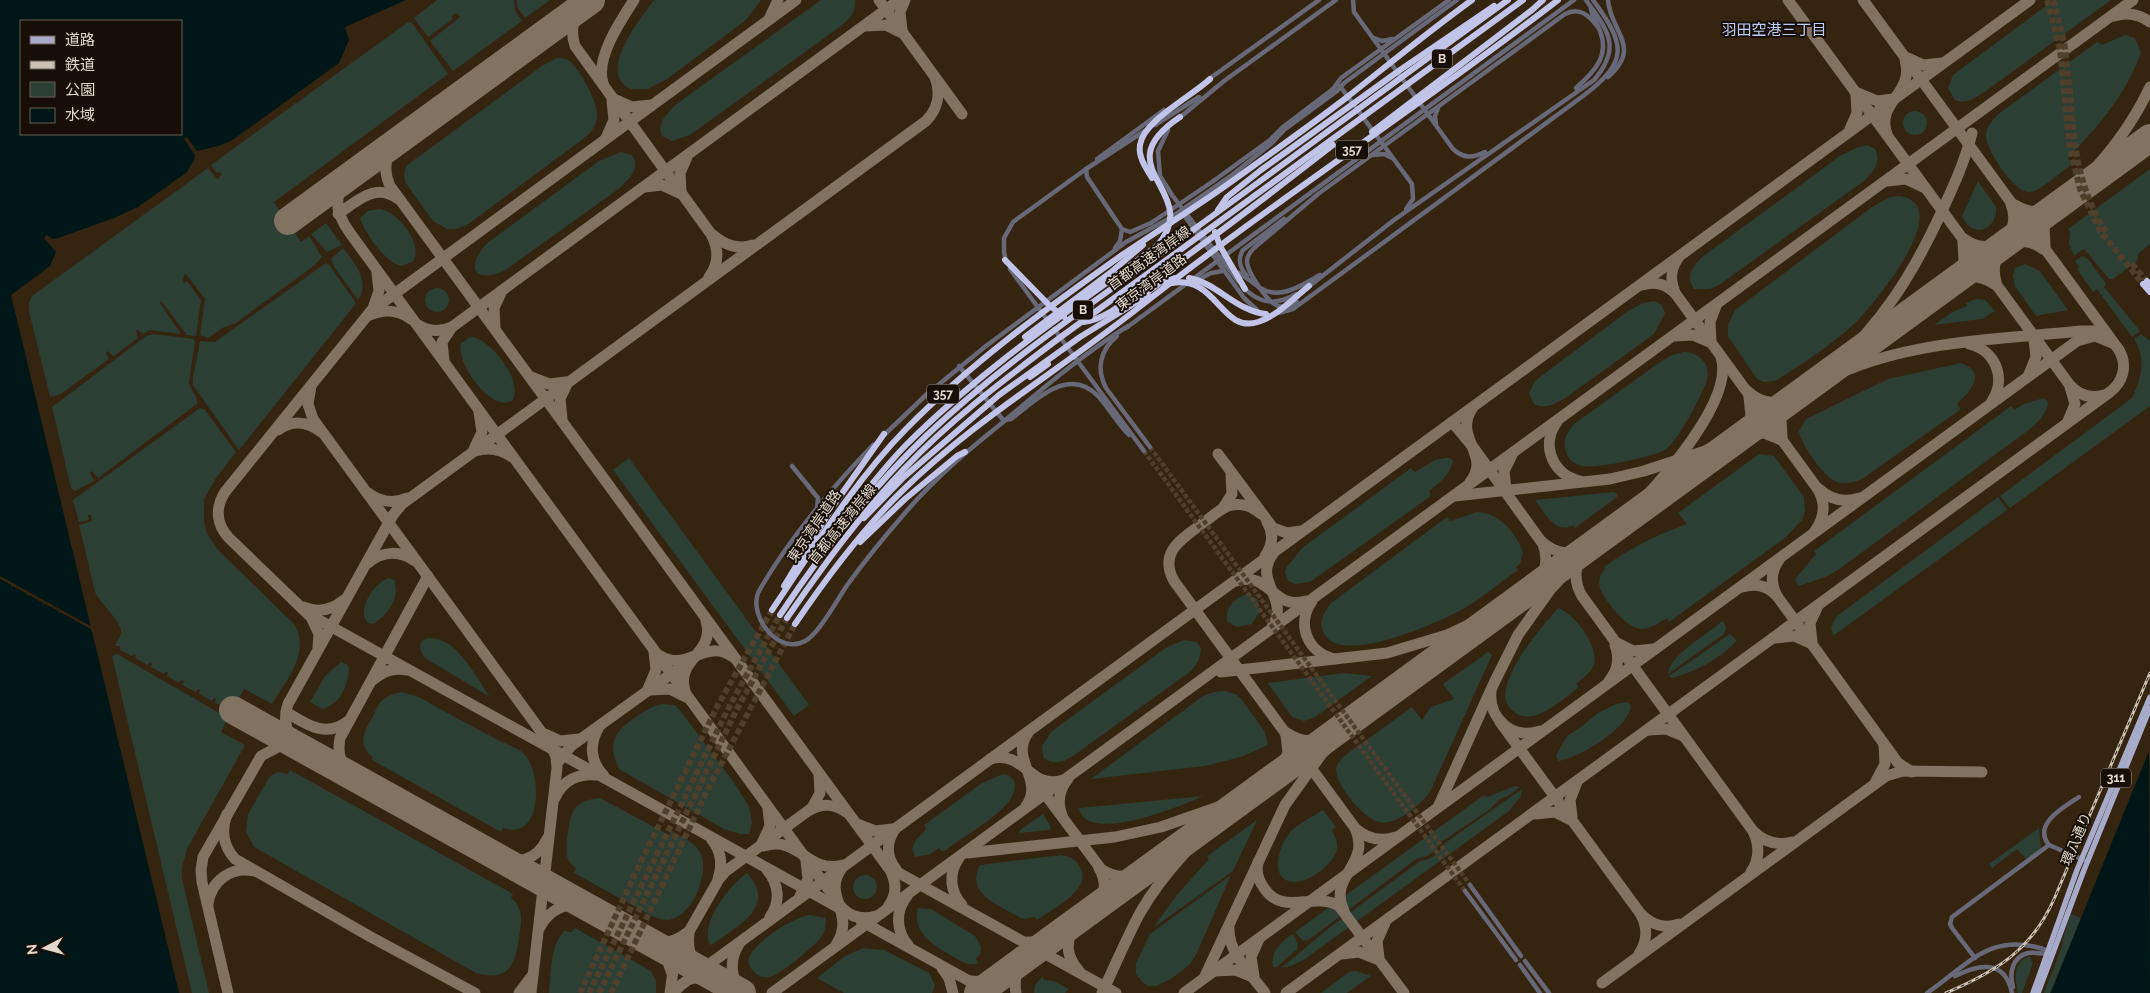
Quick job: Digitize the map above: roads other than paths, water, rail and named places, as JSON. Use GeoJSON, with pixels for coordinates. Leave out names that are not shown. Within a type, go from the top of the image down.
{"type":"FeatureCollection","features":[{"type":"Feature","properties":{"kind":"highway","name":"東京湾岸道路"},"geometry":{"type":"LineString","coordinates":[[772,610],[859,483],[895,441],[932,404],[1019,331],[1122,255],[1228,184],[1343,100],[1414,43],[1472,0]]}},
{"type":"Feature","properties":{"kind":"highway"},"geometry":{"type":"LineString","coordinates":[[1244,289],[1220,246],[1216,234],[1215,222],[1217,211],[1227,197],[1261,170],[1400,70],[1489,9],[1507,0]]}},
{"type":"Feature","properties":{"kind":"highway","name":"首都高速湾岸線"},"geometry":{"type":"LineString","coordinates":[[780,615],[835,536],[898,463],[955,410],[1053,332],[1507,0]]}},
{"type":"Feature","properties":{"kind":"highway","name":"首都高速湾岸線"},"geometry":{"type":"LineString","coordinates":[[787,618],[826,561],[869,507],[916,457],[989,392],[1058,339],[1523,0]]}},
{"type":"Feature","properties":{"kind":"highway"},"geometry":{"type":"LineString","coordinates":[[1360,144],[1380,126],[1543,0]]}},
{"type":"Feature","properties":{"kind":"highway","name":"東京湾岸道路"},"geometry":{"type":"LineString","coordinates":[[796,624],[829,576],[877,517],[934,462],[1004,406],[1145,300],[1558,0]]}},
{"type":"Feature","properties":{"kind":"highway"},"geometry":{"type":"LineString","coordinates":[[835,536],[846,516],[906,445],[943,410],[997,364],[1163,240],[1171,219],[1169,195],[1142,161],[1140,152],[1141,140],[1151,125],[1210,79]]}},
{"type":"Feature","properties":{"kind":"highway"},"geometry":{"type":"LineString","coordinates":[[1158,183],[1151,166],[1150,155],[1152,145],[1162,130],[1180,117]]}},
{"type":"Feature","properties":{"kind":"highway"},"geometry":{"type":"LineString","coordinates":[[1005,260],[1055,311],[1077,322],[1090,321],[1108,313],[1272,192],[1353,128],[1361,119]]}},
{"type":"Feature","properties":{"kind":"highway"},"geometry":{"type":"LineString","coordinates":[[997,364],[1019,342],[1110,273],[1157,232]]}},
{"type":"Feature","properties":{"kind":"highway"},"geometry":{"type":"LineString","coordinates":[[853,527],[872,511],[904,477],[1005,390],[1164,281],[1186,277],[1200,281],[1251,310],[1266,314]]}},
{"type":"Feature","properties":{"kind":"highway"},"geometry":{"type":"LineString","coordinates":[[1134,302],[1167,284],[1189,282],[1204,289],[1225,312],[1236,320],[1247,323],[1258,322],[1269,317],[1309,286]]}},
{"type":"Feature","properties":{"kind":"highway"},"geometry":{"type":"LineString","coordinates":[[2147,283],[2150,292]]}},
{"type":"Feature","properties":{"kind":"highway"},"geometry":{"type":"LineString","coordinates":[[1005,390],[1038,372],[1083,339],[1145,300]]}},
{"type":"Feature","properties":{"kind":"highway"},"geometry":{"type":"LineString","coordinates":[[777,603],[781,591],[809,543],[884,434]]}},
{"type":"Feature","properties":{"kind":"highway"},"geometry":{"type":"LineString","coordinates":[[829,576],[905,498],[965,452]]}},
{"type":"Feature","properties":{"kind":"main road","name":"環八通り"},"geometry":{"type":"LineString","coordinates":[[2038,993],[2050,953],[2084,861],[2150,697]]}},
{"type":"Feature","properties":{"kind":"main road","name":"環八通り"},"geometry":{"type":"LineString","coordinates":[[2033,993],[2074,894],[2084,861],[2150,708]]}},
{"type":"Feature","properties":{"kind":"street"},"geometry":{"type":"LineString","coordinates":[[1086,169],[1116,144],[1319,0]]}},
{"type":"Feature","properties":{"kind":"street"},"geometry":{"type":"LineString","coordinates":[[1144,451],[1005,260],[1004,238],[1013,222],[1086,169],[1221,83],[1336,0]]}},
{"type":"Feature","properties":{"kind":"street"},"geometry":{"type":"LineString","coordinates":[[1353,0],[1354,12],[1370,36],[1459,155],[1472,157],[1496,148]]}},
{"type":"Feature","properties":{"kind":"street"},"geometry":{"type":"LineString","coordinates":[[1086,169],[1087,177],[1122,230],[1130,232],[1151,224],[1270,140],[1283,127],[1333,90],[1340,78],[1383,53],[1396,38],[1450,0]]}},
{"type":"Feature","properties":{"kind":"street"},"geometry":{"type":"LineString","coordinates":[[1457,0],[1383,53],[1342,88],[1284,130],[1272,143],[1232,175],[1170,218],[1128,241],[1109,255],[927,394],[884,434],[860,459],[816,512],[757,596],[756,609],[759,617],[774,638],[788,644],[803,642],[812,635],[847,585],[918,498],[1002,418],[1191,282],[1574,0]]}},
{"type":"Feature","properties":{"kind":"street"},"geometry":{"type":"LineString","coordinates":[[1169,195],[1244,289],[1260,300],[1276,302],[1289,298],[1309,286],[1394,220],[1594,80],[1604,68],[1609,58],[1610,39],[1606,28],[1586,0]]}},
{"type":"Feature","properties":{"kind":"street"},"geometry":{"type":"LineString","coordinates":[[1565,99],[1592,74],[1604,53],[1603,40],[1592,13],[1592,0]]}},
{"type":"Feature","properties":{"kind":"street"},"geometry":{"type":"LineString","coordinates":[[1592,0],[1611,24],[1618,46],[1617,57],[1611,70],[1598,83]]}},
{"type":"Feature","properties":{"kind":"street"},"geometry":{"type":"LineString","coordinates":[[1221,83],[1167,130],[1160,142],[1157,156],[1158,168],[1169,195],[1244,298],[1252,306],[1266,314],[1282,314],[1451,194],[1615,71],[1623,55],[1623,37],[1610,12],[1608,0]]}},
{"type":"Feature","properties":{"kind":"street"},"geometry":{"type":"LineString","coordinates":[[1425,110],[1440,105],[1569,12],[1576,11],[1586,14],[1598,27]]}},
{"type":"Feature","properties":{"kind":"street"},"geometry":{"type":"LineString","coordinates":[[1370,36],[1382,41],[1396,38]]}},
{"type":"Feature","properties":{"kind":"street"},"geometry":{"type":"LineString","coordinates":[[1342,88],[1414,189],[1411,203],[1394,220]]}},
{"type":"Feature","properties":{"kind":"street"},"geometry":{"type":"LineString","coordinates":[[1436,125],[1435,116],[1440,105]]}},
{"type":"Feature","properties":{"kind":"street"},"geometry":{"type":"LineString","coordinates":[[1253,283],[1240,266],[1240,257],[1243,250],[1370,156],[1381,141]]}},
{"type":"Feature","properties":{"kind":"street"},"geometry":{"type":"LineString","coordinates":[[1370,156],[1384,154],[1394,160]]}},
{"type":"Feature","properties":{"kind":"street"},"geometry":{"type":"LineString","coordinates":[[1292,215],[1251,251],[1247,261],[1249,271],[1268,298],[1279,307],[1292,305],[1309,296]]}},
{"type":"Feature","properties":{"kind":"street"},"geometry":{"type":"LineString","coordinates":[[1109,255],[1120,241],[1122,230]]}},
{"type":"Feature","properties":{"kind":"street"},"geometry":{"type":"LineString","coordinates":[[1191,282],[1211,273],[1227,270],[1239,273],[1270,292],[1283,293],[1330,269]]}},
{"type":"Feature","properties":{"kind":"street"},"geometry":{"type":"LineString","coordinates":[[1128,326],[1106,346],[1102,357],[1101,373],[1106,388],[1150,446]]}},
{"type":"Feature","properties":{"kind":"street"},"geometry":{"type":"LineString","coordinates":[[961,368],[1002,418],[1011,419],[1055,386],[1076,384],[1089,389],[1098,396],[1127,433],[1136,440]]}},
{"type":"Feature","properties":{"kind":"street"},"geometry":{"type":"LineString","coordinates":[[792,466],[818,498],[816,512]]}},
{"type":"Feature","properties":{"kind":"street"},"geometry":{"type":"LineString","coordinates":[[818,498],[828,497]]}},
{"type":"Feature","properties":{"kind":"street"},"geometry":{"type":"LineString","coordinates":[[2079,797],[2049,819],[2044,832],[2045,840],[2049,845],[2084,861]]}},
{"type":"Feature","properties":{"kind":"street"},"geometry":{"type":"LineString","coordinates":[[1975,958],[1952,928],[1950,924],[1952,917],[2049,845]]}},
{"type":"Feature","properties":{"kind":"street"},"geometry":{"type":"LineString","coordinates":[[1470,885],[1521,956]]}},
{"type":"Feature","properties":{"kind":"street"},"geometry":{"type":"LineString","coordinates":[[1465,891],[1516,960]]}},
{"type":"Feature","properties":{"kind":"street"},"geometry":{"type":"LineString","coordinates":[[1927,993],[1988,949],[2017,943],[2050,953]]}},
{"type":"Feature","properties":{"kind":"street"},"geometry":{"type":"LineString","coordinates":[[2013,993],[2011,975],[2013,966],[2018,959],[2029,953],[2050,953]]}},
{"type":"Feature","properties":{"kind":"street"},"geometry":{"type":"LineString","coordinates":[[1525,961],[1549,993]]}},
{"type":"Feature","properties":{"kind":"street"},"geometry":{"type":"LineString","coordinates":[[1520,965],[1540,993]]}},
{"type":"Feature","properties":{"kind":"street"},"geometry":{"type":"LineString","coordinates":[[1945,980],[1972,967],[1984,966],[1997,970],[2004,976],[2013,993]]}},
{"type":"Feature","properties":{"kind":"water"},"geometry":{"type":"Polygon","coordinates":[[[0,0],[406,0],[345,27],[349,40],[339,63],[231,141],[197,151],[187,137],[184,139],[195,155],[187,172],[138,207],[114,218],[58,238],[52,239],[47,235],[44,238],[56,252],[50,266],[11,295],[179,993],[0,993],[0,0]]]}},
{"type":"Feature","properties":{"kind":"water"},"geometry":{"type":"Polygon","coordinates":[[[2149,751],[2150,993],[2050,993],[2051,992],[2149,751]]]}},
{"type":"Feature","properties":{"kind":"tunnel"},"geometry":{"type":"LineString","coordinates":[[2047,0],[2060,50],[2069,144],[2080,189],[2100,231],[2143,284]]}},
{"type":"Feature","properties":{"kind":"tunnel"},"geometry":{"type":"LineString","coordinates":[[2053,0],[2065,47],[2073,130],[2080,172],[2096,214],[2108,235]]}},
{"type":"Feature","properties":{"kind":"tunnel"},"geometry":{"type":"LineString","coordinates":[[2132,264],[2147,281]]}},
{"type":"Feature","properties":{"kind":"tunnel"},"geometry":{"type":"LineString","coordinates":[[1150,447],[1470,885]]}},
{"type":"Feature","properties":{"kind":"tunnel"},"geometry":{"type":"LineString","coordinates":[[1144,451],[1465,891]]}},
{"type":"Feature","properties":{"kind":"tunnel"},"geometry":{"type":"LineString","coordinates":[[580,993],[636,872],[718,705],[772,610]]}},
{"type":"Feature","properties":{"kind":"tunnel"},"geometry":{"type":"LineString","coordinates":[[589,993],[729,707],[780,615]]}},
{"type":"Feature","properties":{"kind":"tunnel"},"geometry":{"type":"LineString","coordinates":[[599,993],[736,711],[787,618]]}},
{"type":"Feature","properties":{"kind":"tunnel"},"geometry":{"type":"LineString","coordinates":[[611,993],[708,789],[795,624]]}},
{"type":"Feature","properties":{"kind":"railway"},"geometry":{"type":"LineString","coordinates":[[1946,993],[1981,976],[2011,957],[2024,945],[2046,915],[2150,673]]}},
{"type":"Feature","properties":{"kind":"district","name":"羽田空港三丁目"},"geometry":{"type":"Point","coordinates":[1774,30]}}]}
